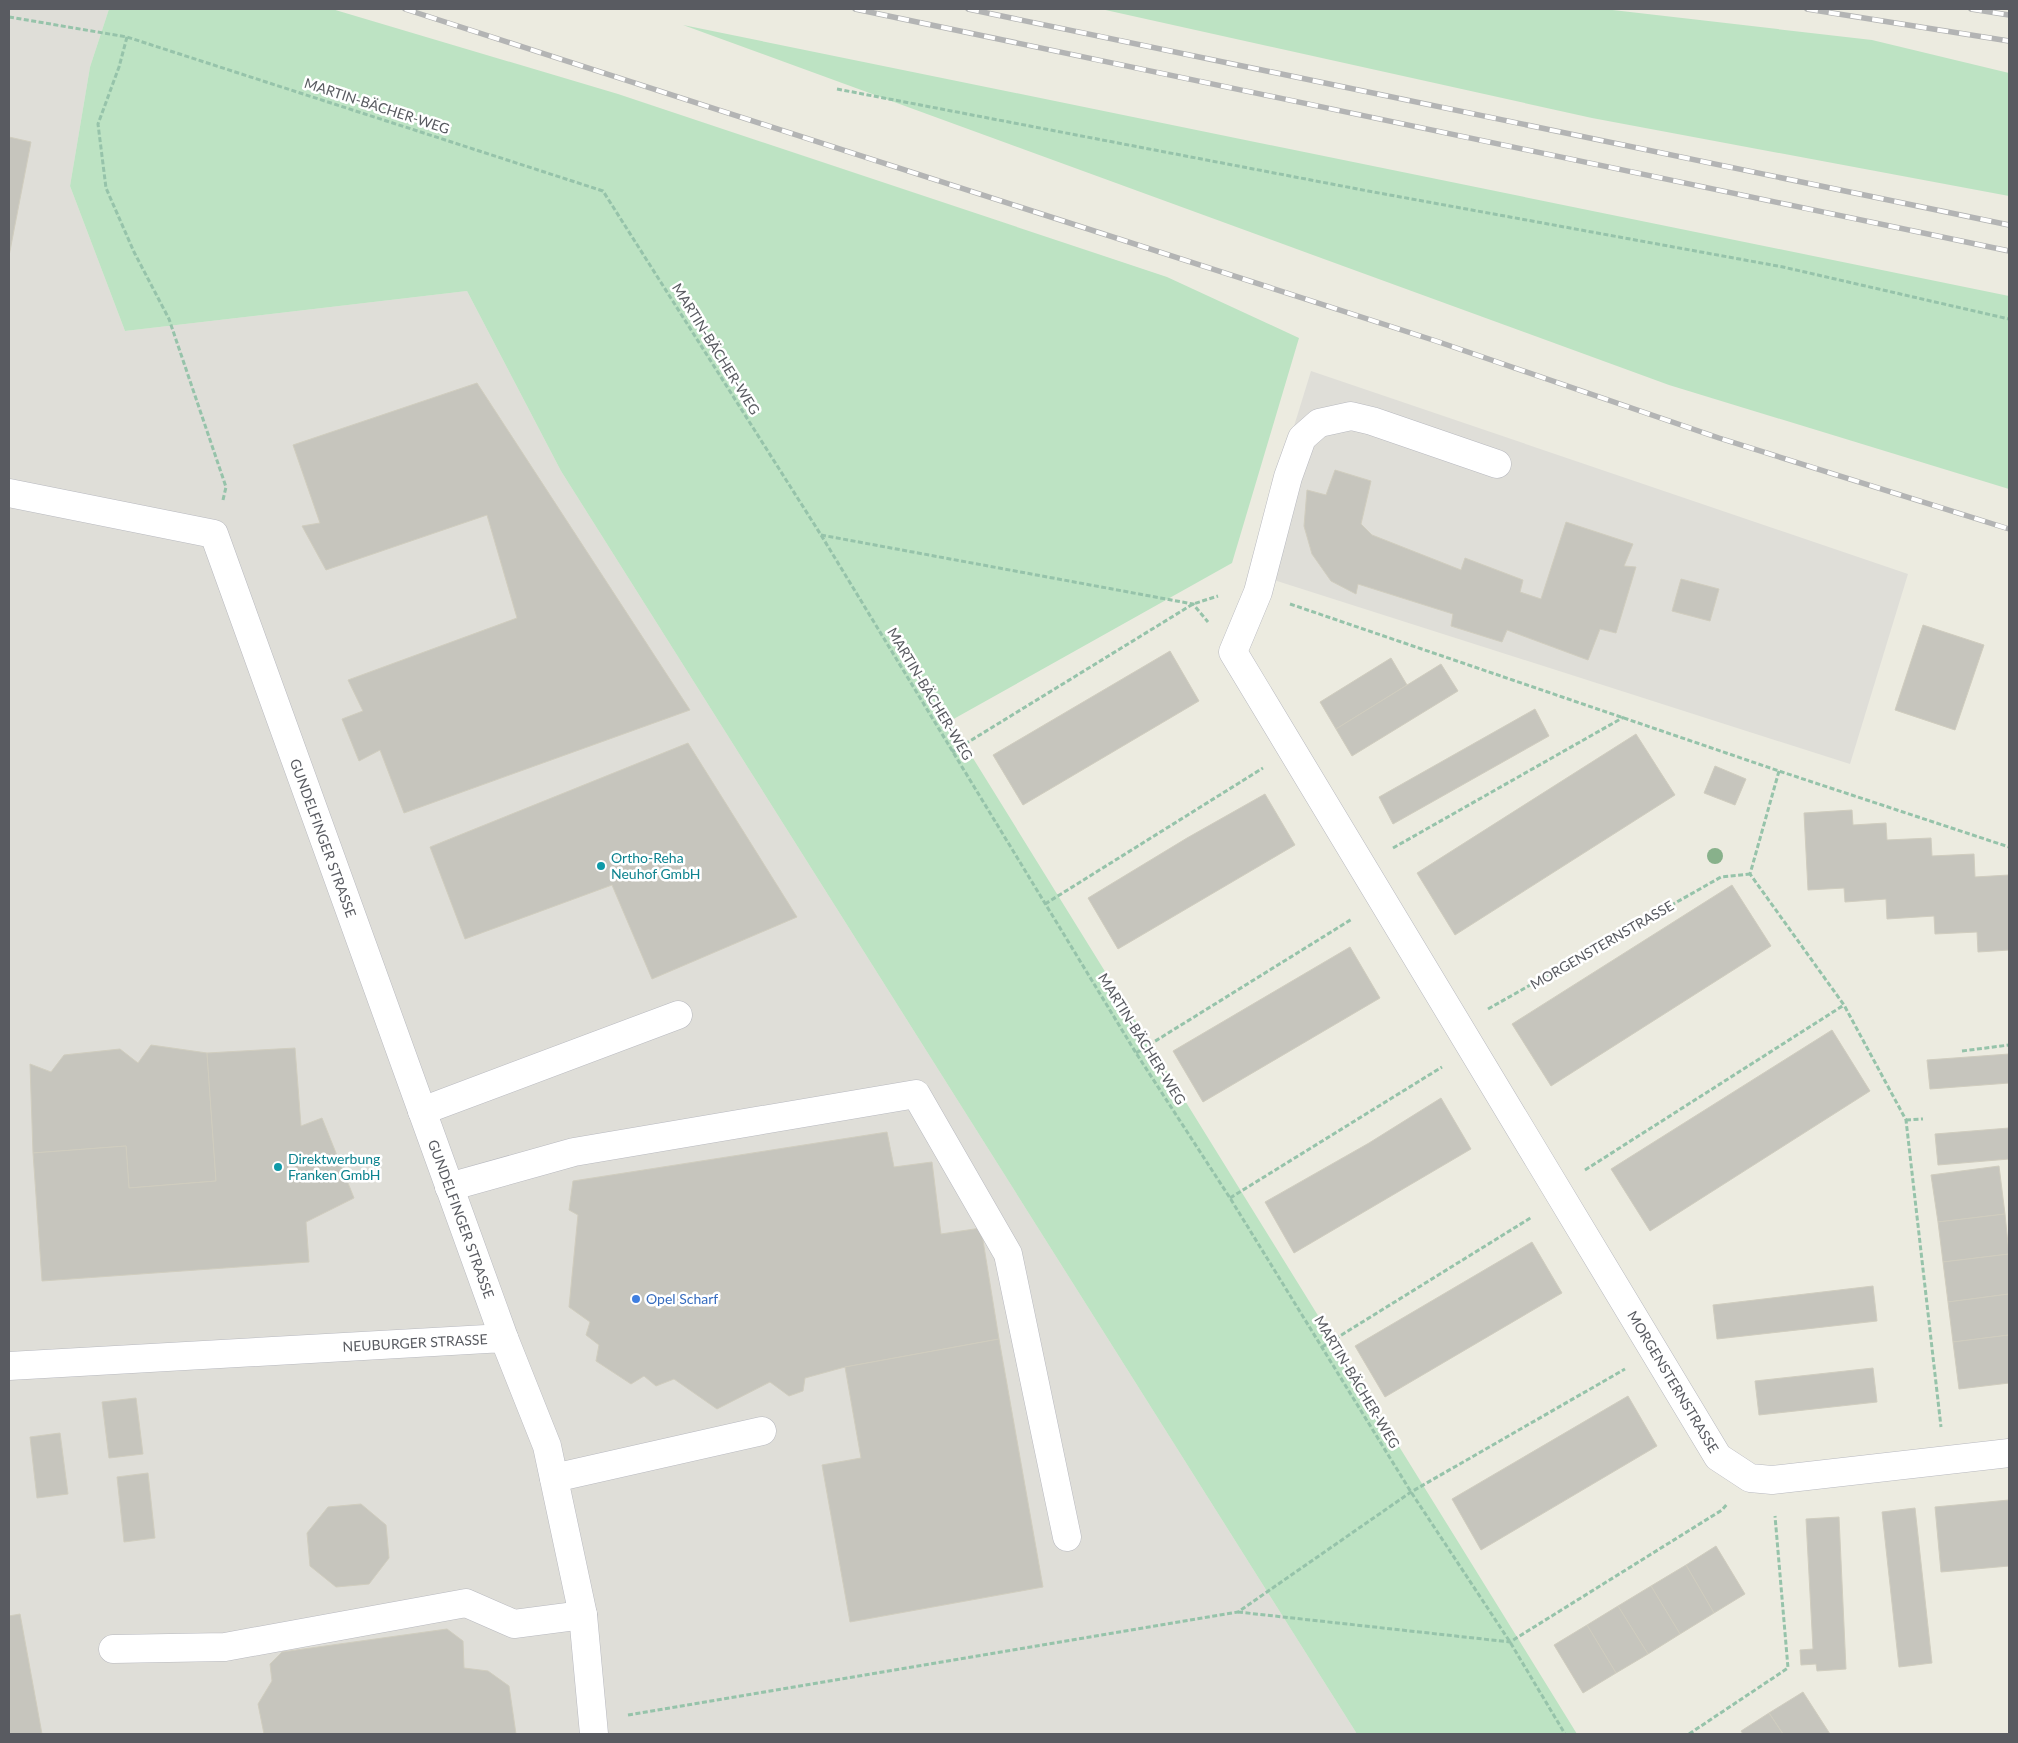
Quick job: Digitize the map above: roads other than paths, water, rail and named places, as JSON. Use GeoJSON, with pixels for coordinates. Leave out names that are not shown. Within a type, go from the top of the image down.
{"type":"FeatureCollection","features":[{"type":"Feature","properties":{"kind":"street","name":"MORGENSTERNSTRASSE"},"geometry":{"type":"LineString","coordinates":[[1497,464],[1351,416],[1319,423],[1302,438],[1288,477],[1258,592],[1232,652],[1718,1456],[1761,1479],[2009,1453]]}},
{"type":"Feature","properties":{"kind":"street","name":"GUNDELFINGER STRASSE"},"geometry":{"type":"LineString","coordinates":[[9,493],[214,534],[504,1338]]}},
{"type":"Feature","properties":{"kind":"street"},"geometry":{"type":"LineString","coordinates":[[422,1111],[678,1015]]}},
{"type":"Feature","properties":{"kind":"street"},"geometry":{"type":"LineString","coordinates":[[449,1187],[574,1152],[916,1094],[1008,1254],[1067,1537]]}},
{"type":"Feature","properties":{"kind":"street","name":"NEUBURGER STRASSE"},"geometry":{"type":"LineString","coordinates":[[9,1366],[504,1338],[547,1446],[583,1615],[593,1728]]}},
{"type":"Feature","properties":{"kind":"street"},"geometry":{"type":"LineString","coordinates":[[554,1478],[762,1431]]}},
{"type":"Feature","properties":{"kind":"street"},"geometry":{"type":"LineString","coordinates":[[113,1649],[225,1647],[466,1603],[514,1624],[583,1615]]}},
{"type":"Feature","properties":{"kind":"railway"},"geometry":{"type":"LineString","coordinates":[[405,9],[1436,341],[1719,438],[2009,529]]}},
{"type":"Feature","properties":{"kind":"railway"},"geometry":{"type":"LineString","coordinates":[[855,9],[2009,251]]}},
{"type":"Feature","properties":{"kind":"railway"},"geometry":{"type":"LineString","coordinates":[[968,9],[2009,225]]}},
{"type":"Feature","properties":{"kind":"railway"},"geometry":{"type":"LineString","coordinates":[[1807,9],[2009,41]]}},
{"type":"Feature","properties":{"kind":"railway"},"geometry":{"type":"LineString","coordinates":[[1971,9],[2009,15]]}},
{"type":"Feature","properties":{"kind":"place","name":"Ortho-Reha Neuhof GmbH"},"geometry":{"type":"Point","coordinates":[601,866]}},
{"type":"Feature","properties":{"kind":"place","name":"Direktwerbung Franken GmbH"},"geometry":{"type":"Point","coordinates":[278,1167]}},
{"type":"Feature","properties":{"kind":"place","name":"Opel Scharf"},"geometry":{"type":"Point","coordinates":[636,1299]}}]}
